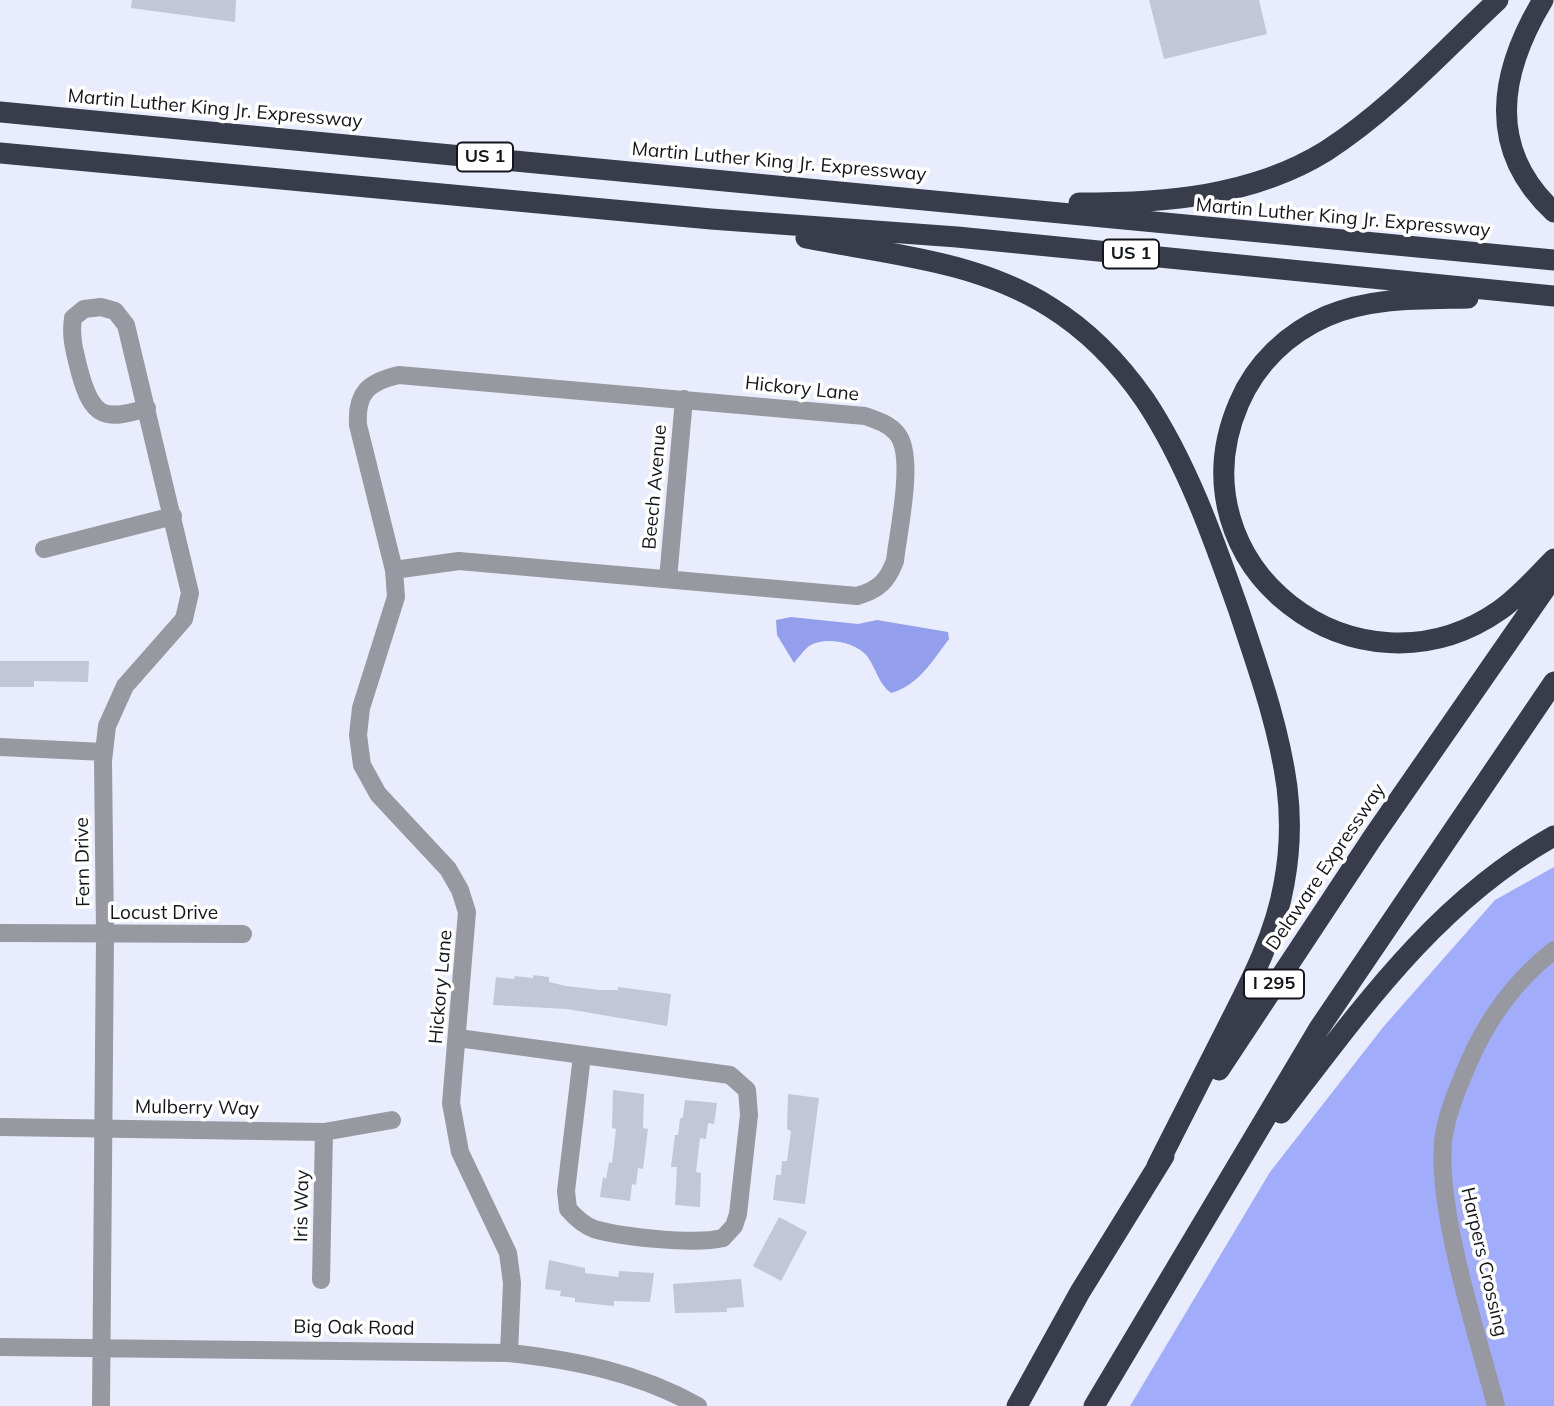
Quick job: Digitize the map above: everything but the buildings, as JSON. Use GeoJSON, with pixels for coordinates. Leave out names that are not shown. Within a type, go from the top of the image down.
{"type":"FeatureCollection","features":[{"type":"Feature","properties":{"kind":"highway"},"geometry":{"type":"LineString","coordinates":[[969,202],[1139,202],[1203,195],[1256,183],[1304,162],[1346,136],[1394,97],[1498,0]]}},
{"type":"Feature","properties":{"kind":"highway"},"geometry":{"type":"LineString","coordinates":[[1544,0],[1513,65],[1505,114],[1510,146],[1521,173],[1530,188],[1554,212]]}},
{"type":"Feature","properties":{"kind":"highway","name":"Martin Luther King Jr. Expressway"},"geometry":{"type":"LineString","coordinates":[[0,112],[969,202],[1182,226],[1554,260]]}},
{"type":"Feature","properties":{"kind":"highway","name":"US 1"},"geometry":{"type":"LineString","coordinates":[[0,153],[711,219],[985,240],[1552,296]]}},
{"type":"Feature","properties":{"kind":"highway"},"geometry":{"type":"LineString","coordinates":[[711,219],[949,266],[1002,282],[1028,294],[1073,323],[1111,358],[1144,399],[1174,452],[1213,541],[1263,688],[1283,766],[1289,835],[1280,905],[1266,947],[1157,1166]]}},
{"type":"Feature","properties":{"kind":"highway"},"geometry":{"type":"LineString","coordinates":[[1552,296],[1387,301],[1348,309],[1313,323],[1278,348],[1250,381],[1229,431],[1224,468],[1232,523],[1257,572],[1299,612],[1350,637],[1397,644],[1449,635],[1500,610],[1554,559]]}},
{"type":"Feature","properties":{"kind":"highway","name":"Delaware Expressway"},"geometry":{"type":"LineString","coordinates":[[1017,1406],[1080,1292],[1157,1166],[1358,859],[1554,576]]}},
{"type":"Feature","properties":{"kind":"highway"},"geometry":{"type":"LineString","coordinates":[[1094,1406],[1318,1030],[1385,927],[1554,682]]}},
{"type":"Feature","properties":{"kind":"highway"},"geometry":{"type":"LineString","coordinates":[[1214,1201],[1402,960],[1488,879],[1554,836]]}},
{"type":"Feature","properties":{"kind":"street","name":"Fern Drive"},"geometry":{"type":"LineString","coordinates":[[101,1406],[104,752],[107,726],[125,686],[184,619],[190,593],[173,516],[147,408],[126,325],[115,311],[101,307],[84,309],[73,318],[71,336],[88,400],[96,411],[113,416],[147,408]]}},
{"type":"Feature","properties":{"kind":"street","name":"Hickory Lane"},"geometry":{"type":"LineString","coordinates":[[394,570],[459,561],[857,596],[876,591],[888,577],[895,561],[906,456],[898,435],[884,422],[865,416],[399,375],[381,379],[364,391],[357,408],[358,416],[394,570],[396,597],[361,708],[358,735],[362,765],[378,794],[448,869],[460,890],[467,912],[468,934],[451,1103],[460,1152],[508,1253],[512,1283],[509,1353]]}},
{"type":"Feature","properties":{"kind":"street","name":"Beech Avenue"},"geometry":{"type":"LineString","coordinates":[[668,579],[684,399]]}},
{"type":"Feature","properties":{"kind":"street"},"geometry":{"type":"LineString","coordinates":[[44,549],[173,516]]}},
{"type":"Feature","properties":{"kind":"street"},"geometry":{"type":"LineString","coordinates":[[0,747],[104,752]]}},
{"type":"Feature","properties":{"kind":"street","name":"Locust Drive"},"geometry":{"type":"LineString","coordinates":[[0,933],[243,934]]}},
{"type":"Feature","properties":{"kind":"street","name":"Harpers Crossing"},"geometry":{"type":"LineString","coordinates":[[1496,1406],[1450,1221],[1443,1171],[1445,1131],[1457,1091],[1479,1038],[1506,995],[1554,950]]}},
{"type":"Feature","properties":{"kind":"street"},"geometry":{"type":"LineString","coordinates":[[458,1038],[730,1075],[747,1090],[749,1115],[738,1214],[734,1226],[723,1238],[709,1241],[614,1233],[591,1228],[568,1209],[565,1191],[582,1056]]}},
{"type":"Feature","properties":{"kind":"street","name":"Mulberry Way"},"geometry":{"type":"LineString","coordinates":[[0,1126],[324,1132],[392,1119]]}},
{"type":"Feature","properties":{"kind":"street","name":"Iris Way"},"geometry":{"type":"LineString","coordinates":[[321,1280],[324,1132]]}},
{"type":"Feature","properties":{"kind":"street","name":"Big Oak Road"},"geometry":{"type":"LineString","coordinates":[[0,1347],[509,1353],[586,1364],[620,1373],[662,1388],[698,1406]]}},
{"type":"Feature","properties":{"kind":"shaded area"},"geometry":{"type":"Polygon","coordinates":[[[791,617],[858,624],[877,620],[948,632],[949,639],[917,678],[901,690],[891,693],[883,686],[867,656],[848,644],[831,641],[815,643],[794,663],[777,635],[776,620],[791,617]]]}},
{"type":"Feature","properties":{"kind":"shaded area"},"geometry":{"type":"Polygon","coordinates":[[[1554,867],[1554,1406],[1130,1406],[1270,1172],[1384,1026],[1495,900],[1554,867]]]}}]}
